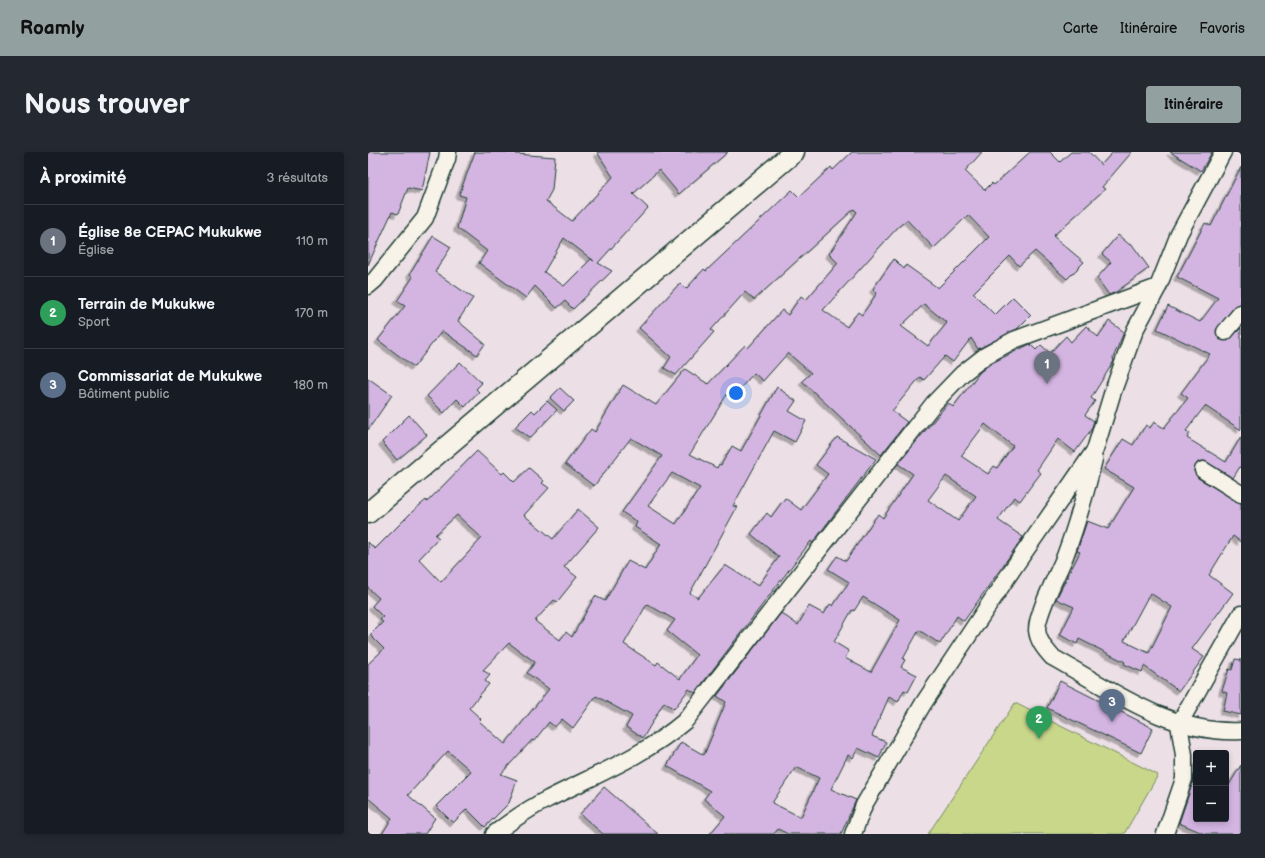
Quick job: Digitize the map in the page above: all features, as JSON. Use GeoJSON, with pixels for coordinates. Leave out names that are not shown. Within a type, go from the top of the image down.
{"type":"FeatureCollection","features":[{"type":"Feature","properties":{"kind":"street"},"geometry":{"type":"LineString","coordinates":[[368,286],[375,280],[425,218],[447,159],[448,152]]}},
{"type":"Feature","properties":{"kind":"street"},"geometry":{"type":"LineString","coordinates":[[368,513],[794,152]]}},
{"type":"Feature","properties":{"kind":"street"},"geometry":{"type":"LineString","coordinates":[[1223,152],[1179,234],[1158,287],[1135,330],[1113,390],[1096,450],[1087,489],[1066,555],[1040,616],[1037,631],[1042,645],[1052,657],[1139,706],[1179,724],[1241,731]]}},
{"type":"Feature","properties":{"kind":"street"},"geometry":{"type":"LineString","coordinates":[[494,834],[547,799],[604,773],[667,737],[685,721],[934,403],[962,374],[985,356],[1014,340],[1158,287]]}},
{"type":"Feature","properties":{"kind":"street"},"geometry":{"type":"LineString","coordinates":[[1225,332],[1241,313]]}},
{"type":"Feature","properties":{"kind":"street"},"geometry":{"type":"LineString","coordinates":[[853,834],[864,805],[923,704],[1014,567],[1096,450]]}},
{"type":"Feature","properties":{"kind":"street"},"geometry":{"type":"LineString","coordinates":[[1203,470],[1241,494]]}},
{"type":"Feature","properties":{"kind":"street"},"geometry":{"type":"LineString","coordinates":[[1165,834],[1183,788],[1184,755],[1179,724],[1241,614]]}},
{"type":"Feature","properties":{"kind":"green space"},"geometry":{"type":"Polygon","coordinates":[[[1015,703],[1158,775],[1124,834],[928,834],[1015,703]]]}},
{"type":"Feature","properties":{"kind":"building"},"geometry":{"type":"Polygon","coordinates":[[[368,152],[430,152],[422,191],[408,188],[398,214],[392,212],[368,265],[368,152]]]}},
{"type":"Feature","properties":{"kind":"building"},"geometry":{"type":"Polygon","coordinates":[[[475,152],[517,152],[516,154],[555,157],[552,190],[546,201],[572,221],[613,177],[597,152],[728,152],[679,194],[659,170],[633,194],[648,208],[598,263],[612,271],[573,309],[565,301],[557,308],[535,286],[526,298],[479,263],[487,251],[457,228],[466,197],[459,195],[475,152]],[[564,238],[544,272],[564,286],[591,259],[594,261],[564,238]]]}},
{"type":"Feature","properties":{"kind":"building"},"geometry":{"type":"Polygon","coordinates":[[[852,152],[982,152],[965,171],[985,190],[992,183],[994,185],[1030,152],[1050,152],[1060,162],[1071,152],[1089,152],[1101,165],[1113,152],[1132,152],[1102,187],[1105,189],[1053,236],[1084,262],[1067,279],[1035,251],[1019,266],[1010,256],[973,293],[995,315],[1013,297],[1031,315],[1017,329],[978,349],[971,338],[953,362],[945,356],[924,380],[920,377],[892,411],[907,422],[881,455],[802,381],[811,373],[788,353],[763,381],[754,373],[736,393],[731,388],[690,454],[717,468],[719,464],[721,465],[732,446],[741,451],[777,387],[796,401],[789,411],[806,421],[795,442],[774,431],[733,506],[737,507],[690,593],[698,598],[725,565],[758,586],[779,557],[751,534],[767,513],[771,517],[785,498],[801,510],[828,474],[816,465],[837,437],[876,459],[813,543],[811,541],[695,693],[689,689],[674,709],[664,702],[643,738],[626,727],[632,716],[596,696],[573,728],[562,719],[555,727],[549,722],[534,741],[532,740],[501,774],[517,780],[509,803],[485,827],[467,809],[453,823],[436,806],[471,771],[448,751],[408,795],[435,818],[425,834],[382,834],[392,818],[368,798],[368,664],[384,649],[370,635],[383,622],[380,620],[383,617],[372,606],[379,598],[368,588],[368,542],[375,549],[413,511],[426,500],[427,502],[477,451],[502,474],[504,472],[514,482],[529,468],[544,481],[542,483],[549,488],[524,515],[553,539],[578,509],[599,527],[564,567],[577,577],[557,602],[554,600],[535,621],[560,640],[566,632],[572,637],[595,596],[605,601],[628,561],[645,570],[661,544],[635,527],[637,522],[622,512],[662,456],[631,438],[594,486],[565,464],[591,429],[595,432],[623,385],[656,405],[685,369],[708,384],[745,345],[748,348],[782,310],[788,315],[801,296],[806,300],[838,263],[829,254],[857,212],[854,209],[754,300],[745,292],[711,330],[714,332],[676,375],[664,368],[671,357],[639,328],[680,283],[686,289],[704,269],[706,271],[792,190],[799,197],[831,167],[833,170],[852,152]],[[968,215],[934,248],[907,220],[898,227],[823,310],[847,327],[858,312],[862,315],[877,293],[873,289],[894,259],[904,269],[906,265],[938,288],[989,237],[968,215]],[[924,304],[901,326],[928,346],[947,323],[924,304]],[[672,473],[648,506],[676,524],[700,488],[672,473]],[[457,515],[435,535],[439,538],[419,559],[441,582],[482,538],[457,515]],[[647,604],[624,644],[656,665],[658,662],[680,679],[697,655],[667,631],[675,620],[647,604]],[[509,643],[483,670],[490,675],[485,681],[489,684],[469,708],[481,719],[479,721],[505,744],[549,689],[527,673],[535,662],[509,643]]]}},
{"type":"Feature","properties":{"kind":"building"},"geometry":{"type":"Polygon","coordinates":[[[1170,152],[1212,152],[1201,171],[1170,152]]]}},
{"type":"Feature","properties":{"kind":"building"},"geometry":{"type":"Polygon","coordinates":[[[1241,167],[1241,304],[1234,307],[1216,331],[1219,339],[1228,341],[1241,328],[1241,430],[1205,406],[1186,431],[1190,433],[1187,438],[1226,462],[1241,437],[1241,465],[1233,478],[1204,461],[1198,462],[1194,470],[1198,478],[1241,503],[1241,542],[1233,536],[1209,575],[1233,593],[1192,649],[1204,657],[1179,691],[1144,666],[1142,672],[1124,664],[1125,662],[1079,639],[1077,644],[1060,635],[1074,607],[1056,599],[1080,552],[1077,551],[1087,521],[1108,529],[1134,487],[1104,469],[1123,439],[1133,445],[1146,425],[1150,428],[1154,422],[1164,428],[1188,398],[1181,393],[1210,354],[1157,329],[1168,306],[1200,322],[1218,298],[1177,277],[1205,223],[1211,226],[1241,167]],[[1150,593],[1124,641],[1149,653],[1172,607],[1150,593]]]}},
{"type":"Feature","properties":{"kind":"building"},"geometry":{"type":"Polygon","coordinates":[[[1118,235],[1130,245],[1131,243],[1149,268],[1116,292],[1109,295],[1097,278],[1111,262],[1102,254],[1118,235]]]}},
{"type":"Feature","properties":{"kind":"building"},"geometry":{"type":"Polygon","coordinates":[[[433,236],[451,247],[435,272],[473,298],[458,321],[485,344],[477,355],[442,331],[414,367],[378,340],[405,306],[397,301],[413,277],[410,274],[433,236]]]}},
{"type":"Feature","properties":{"kind":"building"},"geometry":{"type":"Polygon","coordinates":[[[1109,321],[1124,332],[1113,358],[1114,361],[1091,398],[1095,401],[1085,415],[1094,421],[1091,430],[1075,452],[1058,439],[1037,470],[1041,473],[1020,501],[1014,497],[998,520],[1023,537],[964,621],[957,616],[940,644],[919,630],[903,659],[905,660],[901,667],[917,675],[908,692],[904,690],[898,702],[889,697],[872,736],[886,742],[879,758],[858,748],[853,758],[848,755],[831,789],[856,800],[841,834],[788,834],[778,829],[774,834],[710,834],[725,816],[704,799],[710,791],[667,766],[681,742],[704,755],[726,702],[717,696],[781,613],[798,625],[809,606],[824,614],[830,604],[833,606],[849,582],[828,569],[837,556],[846,561],[878,514],[883,518],[913,474],[898,464],[948,403],[953,407],[980,372],[990,364],[1030,344],[1036,350],[1041,345],[1050,353],[1066,336],[1071,342],[1086,326],[1098,337],[1109,321]],[[985,424],[961,456],[988,474],[994,466],[997,468],[1013,446],[985,424]],[[946,476],[928,500],[958,521],[976,496],[946,476]],[[863,597],[854,611],[852,610],[834,642],[849,651],[845,658],[871,672],[900,620],[863,597]],[[796,767],[772,803],[801,817],[819,778],[796,767]]]}},
{"type":"Feature","properties":{"kind":"building"},"geometry":{"type":"Polygon","coordinates":[[[460,362],[482,383],[476,389],[479,392],[465,407],[457,399],[444,413],[427,396],[460,362]]]}},
{"type":"Feature","properties":{"kind":"building"},"geometry":{"type":"Polygon","coordinates":[[[368,378],[392,395],[368,430],[368,378]]]}},
{"type":"Feature","properties":{"kind":"building"},"geometry":{"type":"Polygon","coordinates":[[[560,388],[574,401],[564,411],[550,398],[560,388]]]}},
{"type":"Feature","properties":{"kind":"building"},"geometry":{"type":"Polygon","coordinates":[[[547,401],[557,410],[530,438],[515,427],[532,410],[535,413],[547,401]]]}},
{"type":"Feature","properties":{"kind":"building"},"geometry":{"type":"Polygon","coordinates":[[[409,415],[427,435],[397,460],[382,442],[409,415]]]}},
{"type":"Feature","properties":{"kind":"building"},"geometry":{"type":"Polygon","coordinates":[[[1235,659],[1241,660],[1241,715],[1223,711],[1227,693],[1222,691],[1229,669],[1232,670],[1235,659]]]}},
{"type":"Feature","properties":{"kind":"building"},"geometry":{"type":"Polygon","coordinates":[[[1060,681],[1153,728],[1141,753],[1047,708],[1060,681]]]}},
{"type":"Feature","properties":{"kind":"building"},"geometry":{"type":"Polygon","coordinates":[[[1241,765],[1241,834],[1205,834],[1179,823],[1193,782],[1193,822],[1229,822],[1229,785],[1241,765]]]}},
{"type":"Feature","properties":{"kind":"building"},"geometry":{"type":"Polygon","coordinates":[[[604,787],[658,834],[603,834],[580,814],[604,787]]]}},
{"type":"Feature","properties":{"kind":"place","name":"Église 8e CEPAC Mukukwe"},"geometry":{"type":"Point","coordinates":[1047,384]}},
{"type":"Feature","properties":{"kind":"place","name":"Commissariat de Mukukwe"},"geometry":{"type":"Point","coordinates":[1112,722]}},
{"type":"Feature","properties":{"kind":"place","name":"Terrain de Mukukwe"},"geometry":{"type":"Point","coordinates":[1039,739]}}]}
